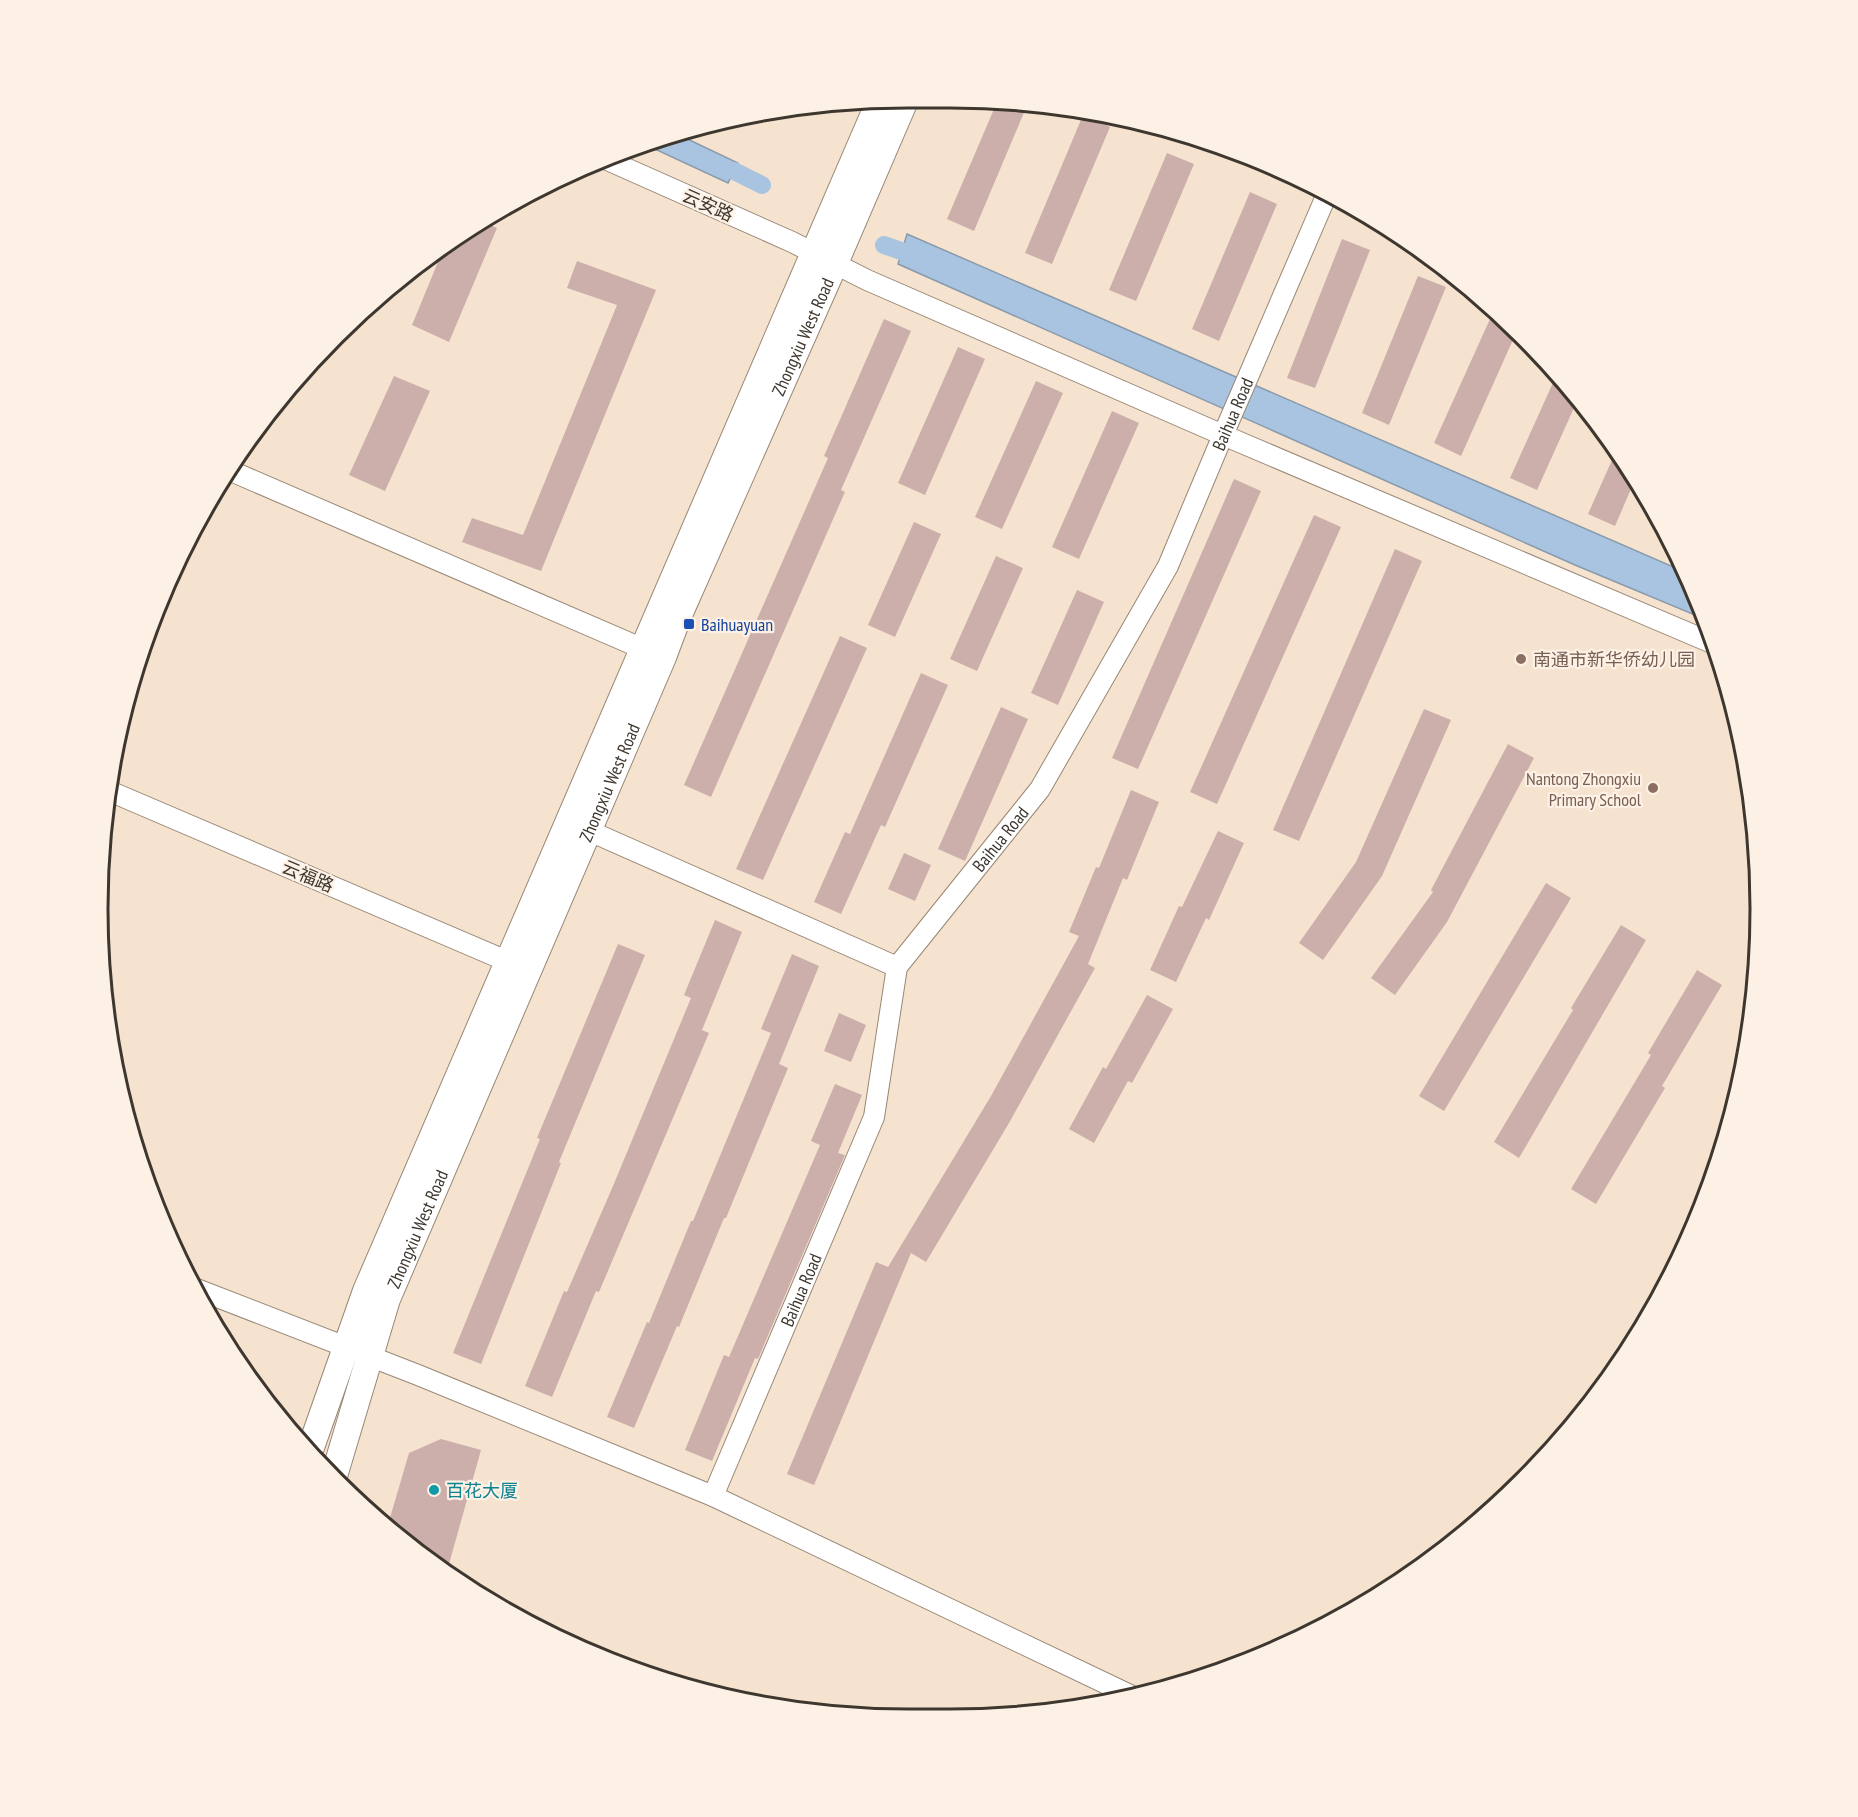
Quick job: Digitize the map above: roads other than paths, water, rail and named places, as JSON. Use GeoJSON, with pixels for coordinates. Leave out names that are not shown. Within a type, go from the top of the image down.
{"type":"FeatureCollection","features":[{"type":"Feature","properties":{"kind":"main road","name":"Zhongxiu West Road"},"geometry":{"type":"LineString","coordinates":[[336,1469],[387,1299],[579,826],[824,259],[901,108]]}},
{"type":"Feature","properties":{"kind":"main road","name":"Zhongxiu West Road"},"geometry":{"type":"LineString","coordinates":[[824,259],[877,109]]}},
{"type":"Feature","properties":{"kind":"main road","name":"Zhongxiu West Road"},"geometry":{"type":"LineString","coordinates":[[313,1442],[366,1291],[509,962],[579,826]]}},
{"type":"Feature","properties":{"kind":"street","name":"云安路"},"geometry":{"type":"LineString","coordinates":[[616,164],[792,242],[878,285],[1226,428],[1703,639]]}},
{"type":"Feature","properties":{"kind":"street","name":"Baihua Road"},"geometry":{"type":"LineString","coordinates":[[712,1496],[874,1117],[897,967],[1040,789],[1168,566],[1324,201]]}},
{"type":"Feature","properties":{"kind":"street"},"geometry":{"type":"LineString","coordinates":[[237,474],[653,653]]}},
{"type":"Feature","properties":{"kind":"street","name":"云福路"},"geometry":{"type":"LineString","coordinates":[[117,794],[509,962]]}},
{"type":"Feature","properties":{"kind":"street"},"geometry":{"type":"LineString","coordinates":[[579,826],[897,967]]}},
{"type":"Feature","properties":{"kind":"street"},"geometry":{"type":"LineString","coordinates":[[207,1293],[418,1375],[712,1496],[1121,1691]]}},
{"type":"Feature","properties":{"kind":"water"},"geometry":{"type":"Polygon","coordinates":[[[688,139],[738,163],[728,183],[655,149],[688,139]]]}},
{"type":"Feature","properties":{"kind":"water"},"geometry":{"type":"Polygon","coordinates":[[[907,234],[1673,567],[1694,615],[1575,565],[898,264],[907,234]]]}},
{"type":"Feature","properties":{"kind":"waterway"},"geometry":{"type":"LineString","coordinates":[[734,171],[762,185]]}},
{"type":"Feature","properties":{"kind":"waterway"},"geometry":{"type":"LineString","coordinates":[[884,245],[901,251]]}},
{"type":"Feature","properties":{"kind":"place","name":"Baihuayuan"},"geometry":{"type":"Point","coordinates":[689,624]}},
{"type":"Feature","properties":{"kind":"place","name":"南通市新华侨幼儿园"},"geometry":{"type":"Point","coordinates":[1521,659]}},
{"type":"Feature","properties":{"kind":"place","name":"Nantong Zhongxiu Primary School"},"geometry":{"type":"Point","coordinates":[1653,788]}},
{"type":"Feature","properties":{"kind":"place","name":"百花大厦"},"geometry":{"type":"Point","coordinates":[434,1490]}}]}
